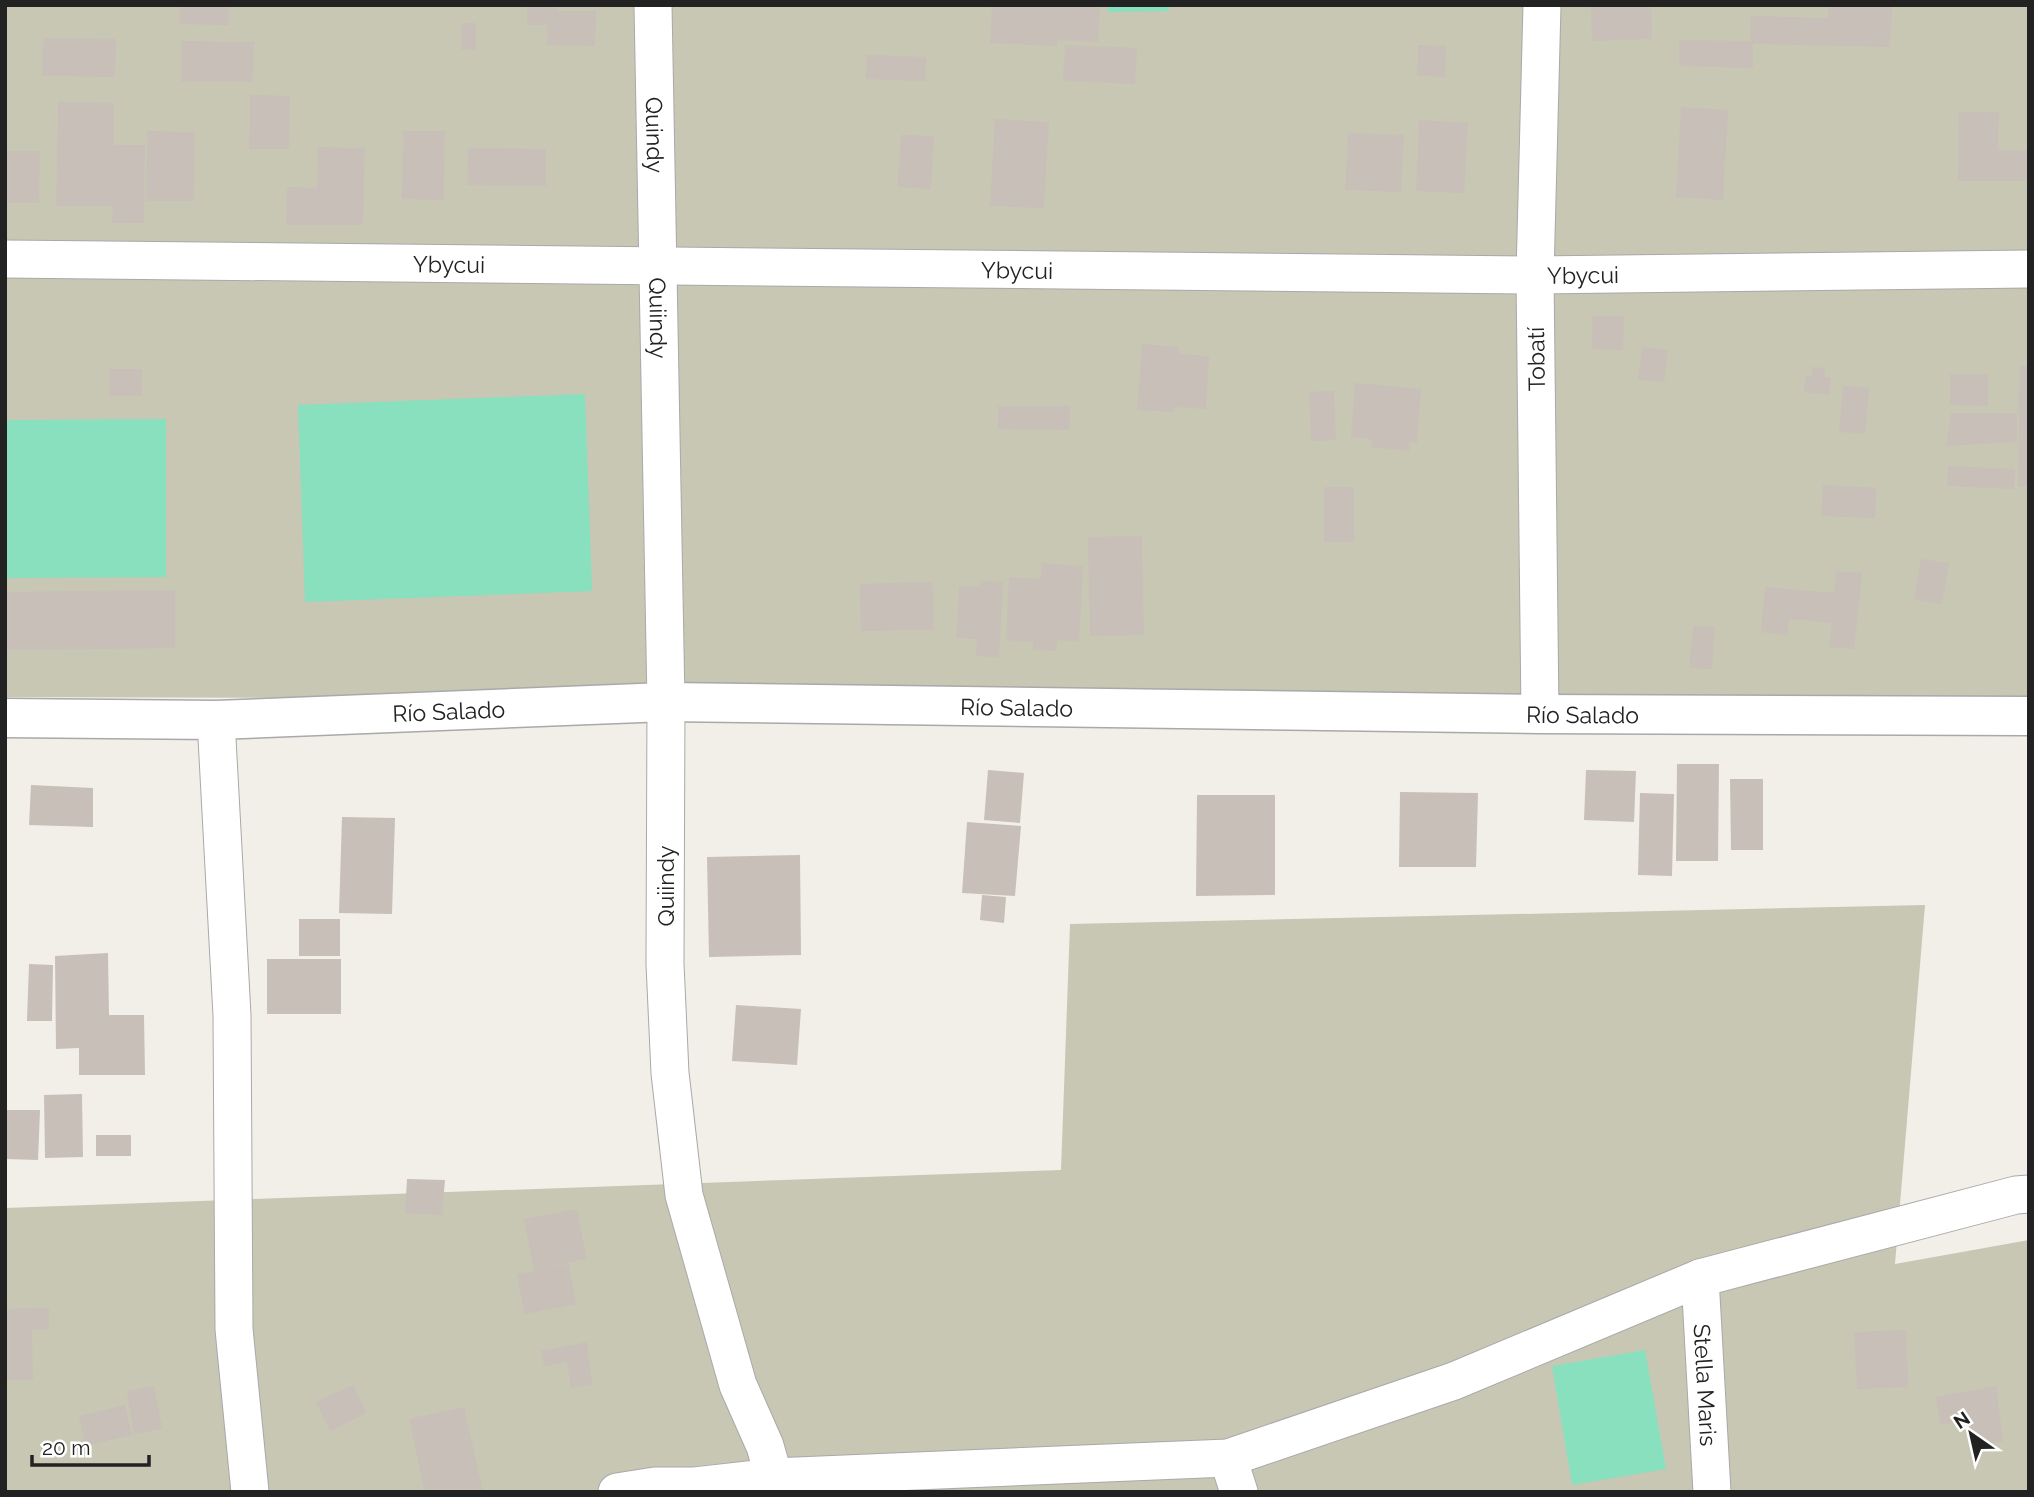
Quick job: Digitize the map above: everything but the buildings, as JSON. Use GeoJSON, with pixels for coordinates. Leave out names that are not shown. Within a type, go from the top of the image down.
{"type":"FeatureCollection","features":[{"type":"Feature","properties":{"kind":"street","name":"Quindy"},"geometry":{"type":"LineString","coordinates":[[653,5],[657,264]]}},
{"type":"Feature","properties":{"kind":"street","name":"Tobatí"},"geometry":{"type":"LineString","coordinates":[[1540,713],[1535,275],[1542,5]]}},
{"type":"Feature","properties":{"kind":"street","name":"Ybycui"},"geometry":{"type":"LineString","coordinates":[[5,259],[1535,275],[2029,269]]}},
{"type":"Feature","properties":{"kind":"street","name":"Quiindy"},"geometry":{"type":"LineString","coordinates":[[657,264],[666,702],[665,964],[670,1073],[684,1195],[738,1385],[765,1446],[775,1484]]}},
{"type":"Feature","properties":{"kind":"street","name":"Río Salado"},"geometry":{"type":"LineString","coordinates":[[5,718],[216,720],[666,702],[2029,716]]}},
{"type":"Feature","properties":{"kind":"street"},"geometry":{"type":"LineString","coordinates":[[216,720],[232,1015],[234,1329],[250,1492]]}},
{"type":"Feature","properties":{"kind":"street"},"geometry":{"type":"LineString","coordinates":[[617,1492],[655,1486],[1234,1475],[1700,1278],[2029,1194]]}},
{"type":"Feature","properties":{"kind":"street","name":"Stella Maris"},"geometry":{"type":"LineString","coordinates":[[1700,1278],[1712,1492]]}},
{"type":"Feature","properties":{"kind":"shaded area"},"geometry":{"type":"Polygon","coordinates":[[[5,5],[2029,5],[2029,703],[5,697],[5,5]]]}},
{"type":"Feature","properties":{"kind":"shaded area"},"geometry":{"type":"Polygon","coordinates":[[[1925,905],[1895,1264],[2029,1240],[2029,1492],[5,1492],[5,1208],[1061,1170],[1070,924],[1925,905]]]}},
{"type":"Feature","properties":{"kind":"green space"},"geometry":{"type":"Polygon","coordinates":[[[1108,5],[1169,5],[1169,11],[1108,12],[1108,5]]]}},
{"type":"Feature","properties":{"kind":"green space"},"geometry":{"type":"Polygon","coordinates":[[[585,394],[592,591],[305,602],[298,405],[585,394]]]}},
{"type":"Feature","properties":{"kind":"green space"},"geometry":{"type":"Polygon","coordinates":[[[166,419],[166,577],[5,578],[5,420],[166,419]]]}},
{"type":"Feature","properties":{"kind":"green space"},"geometry":{"type":"Polygon","coordinates":[[[1645,1350],[1666,1469],[1572,1485],[1552,1366],[1645,1350]]]}}]}
